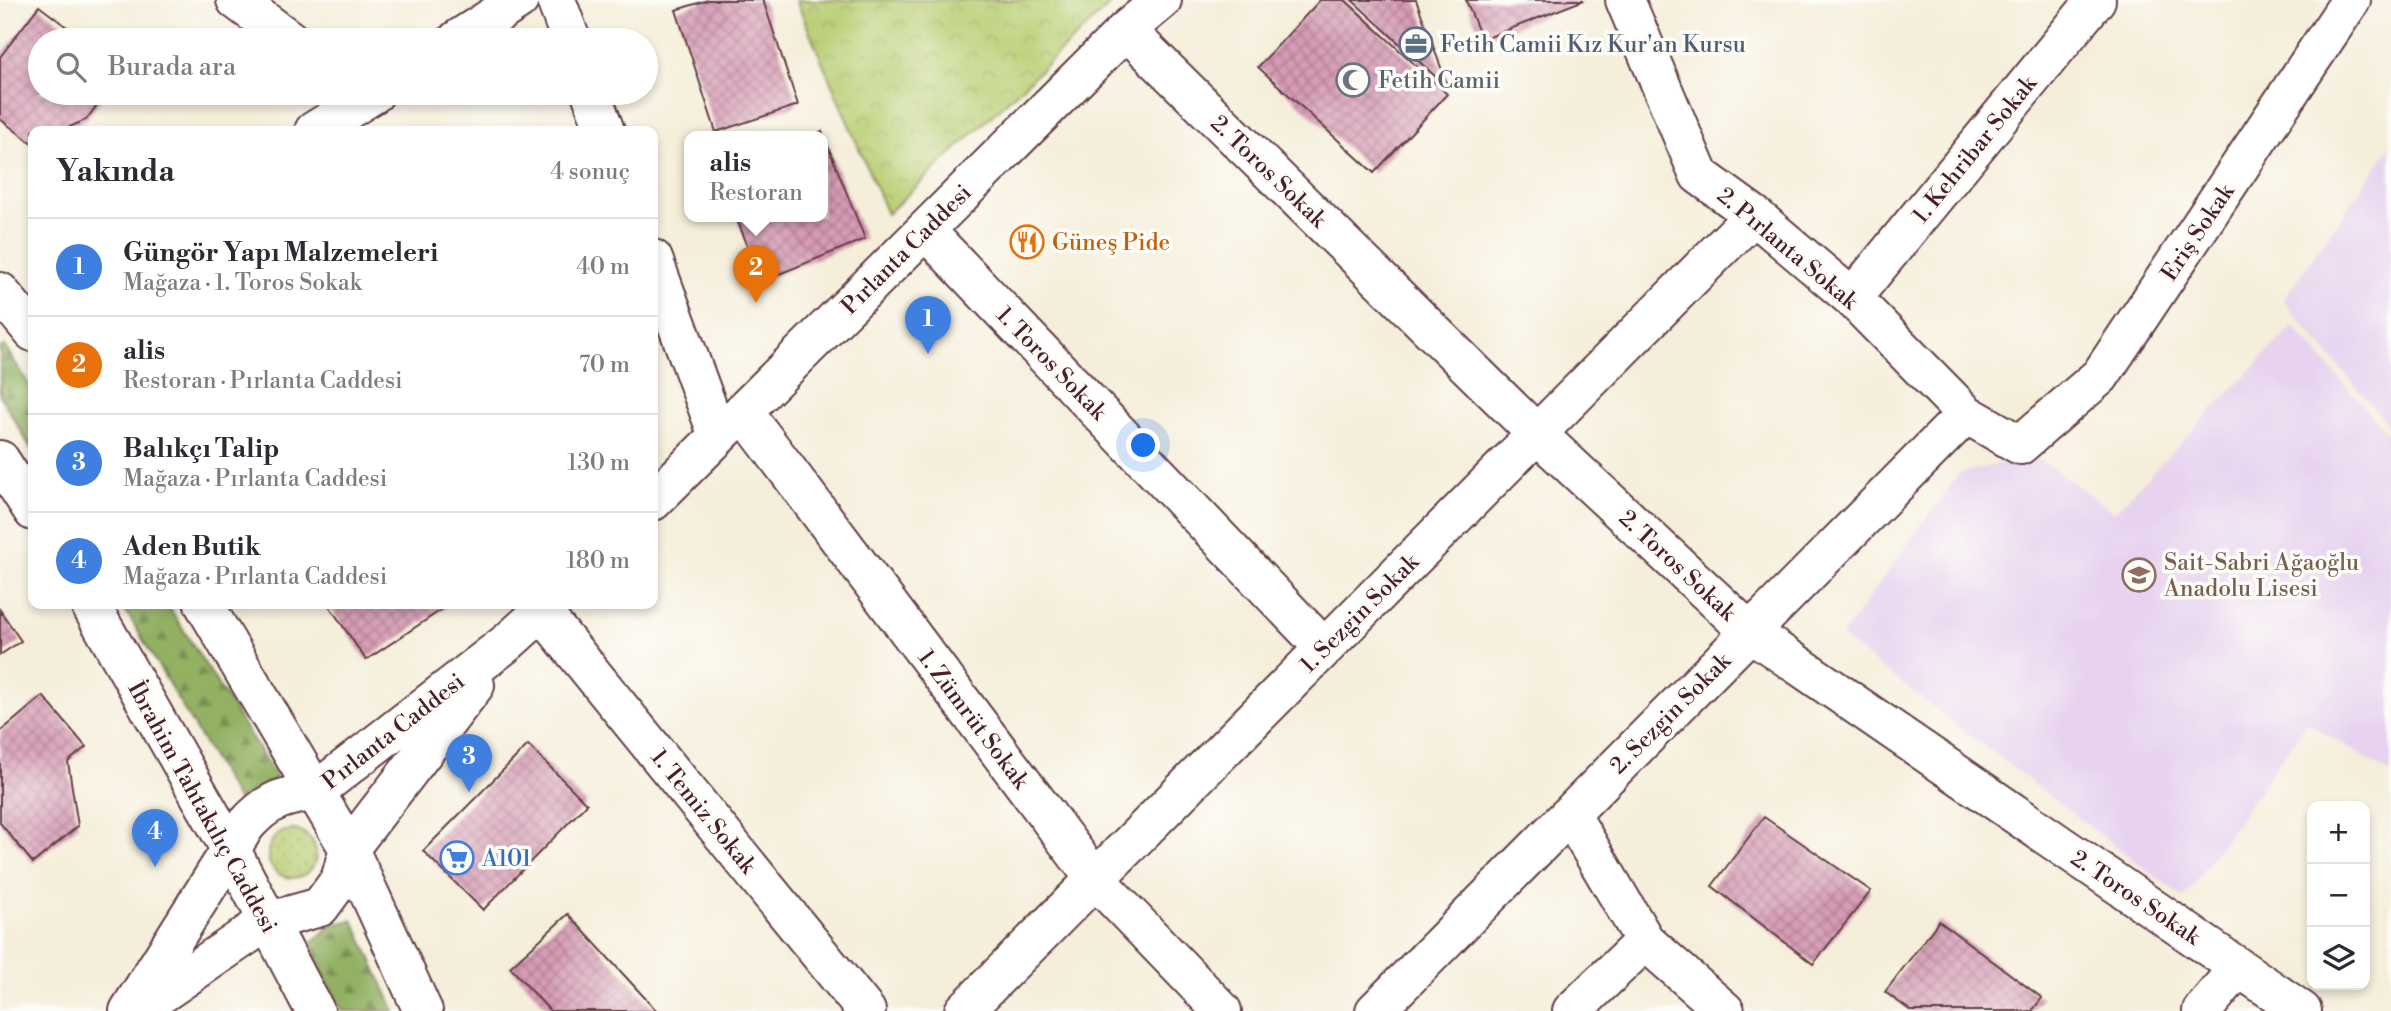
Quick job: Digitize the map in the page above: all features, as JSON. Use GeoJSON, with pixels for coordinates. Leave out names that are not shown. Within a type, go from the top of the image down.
{"type":"FeatureCollection","features":[{"type":"Feature","properties":{"kind":"street"},"geometry":{"type":"LineString","coordinates":[[236,0],[274,28]]}},
{"type":"Feature","properties":{"kind":"street"},"geometry":{"type":"LineString","coordinates":[[476,28],[519,0]]}},
{"type":"Feature","properties":{"kind":"street"},"geometry":{"type":"LineString","coordinates":[[556,0],[566,28]]}},
{"type":"Feature","properties":{"kind":"street","name":"Pırlanta Caddesi"},"geometry":{"type":"LineString","coordinates":[[658,496],[1126,30],[1161,0]]}},
{"type":"Feature","properties":{"kind":"street","name":"2. Pırlanta Sokak"},"geometry":{"type":"LineString","coordinates":[[1625,0],[1699,175],[1754,215],[1852,298],[1965,414],[2020,445]]}},
{"type":"Feature","properties":{"kind":"street","name":"1. Kehribar Sokak"},"geometry":{"type":"LineString","coordinates":[[1852,298],[2096,0]]}},
{"type":"Feature","properties":{"kind":"street","name":"Eriş Sokak"},"geometry":{"type":"LineString","coordinates":[[2020,445],[2100,376],[2351,0]]}},
{"type":"Feature","properties":{"kind":"street","name":"2. Toros Sokak"},"geometry":{"type":"LineString","coordinates":[[1126,30],[1537,434],[1750,632],[2302,1011]]}},
{"type":"Feature","properties":{"kind":"street"},"geometry":{"type":"LineString","coordinates":[[321,126],[352,105]]}},
{"type":"Feature","properties":{"kind":"street"},"geometry":{"type":"LineString","coordinates":[[595,105],[603,126]]}},
{"type":"Feature","properties":{"kind":"street","name":"1. Sezgin Sokak"},"geometry":{"type":"LineString","coordinates":[[964,1011],[1754,215]]}},
{"type":"Feature","properties":{"kind":"street","name":"1. Toros Sokak"},"geometry":{"type":"LineString","coordinates":[[925,230],[1324,648]]}},
{"type":"Feature","properties":{"kind":"street","name":"1. Zümrüt Sokak"},"geometry":{"type":"LineString","coordinates":[[658,270],[731,423],[1095,879],[1222,1011]]}},
{"type":"Feature","properties":{"kind":"street","name":"2. Sezgin Sokak"},"geometry":{"type":"LineString","coordinates":[[1375,1011],[1965,414]]}},
{"type":"Feature","properties":{"kind":"street"},"geometry":{"type":"LineString","coordinates":[[0,460],[28,503]]}},
{"type":"Feature","properties":{"kind":"street","name":"İbrahim Tahtakılıç Caddesi"},"geometry":{"type":"LineString","coordinates":[[93,609],[232,852],[266,922],[315,1011]]}},
{"type":"Feature","properties":{"kind":"street"},"geometry":{"type":"LineString","coordinates":[[207,609],[349,849],[424,1011]]}},
{"type":"Feature","properties":{"kind":"street","name":"Pırlanta Caddesi"},"geometry":{"type":"LineString","coordinates":[[129,1011],[232,852],[246,825],[263,806],[283,797],[316,791],[508,642],[545,609]]}},
{"type":"Feature","properties":{"kind":"street","name":"1. Temiz Sokak"},"geometry":{"type":"LineString","coordinates":[[547,609],[866,1011]]}},
{"type":"Feature","properties":{"kind":"street","name":"Pırlanta Caddesi"},"geometry":{"type":"LineString","coordinates":[[135,1011],[266,922],[320,907],[340,880],[349,849],[508,642]]}},
{"type":"Feature","properties":{"kind":"street"},"geometry":{"type":"LineString","coordinates":[[1570,814],[1645,941],[1725,1011]]}},
{"type":"Feature","properties":{"kind":"street"},"geometry":{"type":"LineString","coordinates":[[1572,1011],[1645,941]]}},
{"type":"Feature","properties":{"kind":"street"},"geometry":{"type":"LineString","coordinates":[[2202,1011],[2238,968]]}},
{"type":"Feature","properties":{"kind":"shaded area"},"geometry":{"type":"Polygon","coordinates":[[[2391,146],[2391,424],[2388,425],[2283,300],[2391,146]]]}},
{"type":"Feature","properties":{"kind":"shaded area","name":"Sait-Sabri Ağaoğlu Anadolu Lisesi"},"geometry":{"type":"Polygon","coordinates":[[[2293,326],[2387,433],[2391,433],[2391,774],[2307,722],[2184,898],[1841,637],[1959,473],[2035,456],[2114,512],[2293,326]]]}},
{"type":"Feature","properties":{"kind":"green space"},"geometry":{"type":"Polygon","coordinates":[[[796,0],[1115,0],[887,214],[796,0]]]}},
{"type":"Feature","properties":{"kind":"green space"},"geometry":{"type":"Polygon","coordinates":[[[5,346],[28,383],[28,443],[0,395],[0,348],[5,346]]]}},
{"type":"Feature","properties":{"kind":"green space"},"geometry":{"type":"Polygon","coordinates":[[[125,609],[170,609],[277,778],[237,800],[125,609]]]}},
{"type":"Feature","properties":{"kind":"green space"},"geometry":{"type":"Polygon","coordinates":[[[292,830],[309,837],[316,854],[309,871],[292,878],[275,871],[268,854],[275,837],[292,830]]]}},
{"type":"Feature","properties":{"kind":"green space"},"geometry":{"type":"Polygon","coordinates":[[[353,920],[395,1011],[342,1011],[310,944],[331,925],[353,920]]]}},
{"type":"Feature","properties":{"kind":"building"},"geometry":{"type":"Polygon","coordinates":[[[708,0],[763,0],[798,105],[716,131],[676,10],[708,0]]]}},
{"type":"Feature","properties":{"kind":"building","name":"Fetih Camii"},"geometry":{"type":"Polygon","coordinates":[[[1320,0],[1345,0],[1447,94],[1374,173],[1258,67],[1320,0]]]}},
{"type":"Feature","properties":{"kind":"building","name":"Fetih Camii Kız Kur'an Kursu"},"geometry":{"type":"Polygon","coordinates":[[[1352,0],[1416,0],[1449,89],[1352,0]]]}},
{"type":"Feature","properties":{"kind":"building"},"geometry":{"type":"Polygon","coordinates":[[[1466,0],[1584,0],[1482,40],[1466,0]]]}},
{"type":"Feature","properties":{"kind":"building"},"geometry":{"type":"Polygon","coordinates":[[[39,6],[68,28],[28,28],[28,105],[97,105],[86,120],[72,126],[28,126],[28,140],[0,119],[0,57],[39,6]]]}},
{"type":"Feature","properties":{"kind":"building"},"geometry":{"type":"Polygon","coordinates":[[[828,146],[865,239],[762,281],[738,222],[828,222],[828,146]]]}},
{"type":"Feature","properties":{"kind":"building"},"geometry":{"type":"Polygon","coordinates":[[[331,609],[442,609],[366,660],[331,609]]]}},
{"type":"Feature","properties":{"kind":"building"},"geometry":{"type":"Polygon","coordinates":[[[0,610],[21,641],[0,655],[0,610]]]}},
{"type":"Feature","properties":{"kind":"building"},"geometry":{"type":"Polygon","coordinates":[[[43,696],[86,747],[68,762],[78,826],[33,863],[0,823],[0,732],[43,696]]]}},
{"type":"Feature","properties":{"kind":"building"},"geometry":{"type":"Polygon","coordinates":[[[528,745],[587,804],[483,910],[423,851],[528,745]]]}},
{"type":"Feature","properties":{"kind":"building"},"geometry":{"type":"Polygon","coordinates":[[[1764,817],[1871,891],[1813,964],[1712,886],[1764,817]]]}},
{"type":"Feature","properties":{"kind":"building"},"geometry":{"type":"Polygon","coordinates":[[[568,914],[657,1011],[550,1011],[510,967],[568,914]]]}},
{"type":"Feature","properties":{"kind":"building"},"geometry":{"type":"Polygon","coordinates":[[[1939,921],[2042,998],[2032,1011],[1911,1011],[1885,992],[1939,921]]]}},
{"type":"Feature","properties":{"kind":"place","name":"Fetih Camii Kız Kur'an Kursu"},"geometry":{"type":"Point","coordinates":[1416,44]}},
{"type":"Feature","properties":{"kind":"place","name":"Fetih Camii"},"geometry":{"type":"Point","coordinates":[1353,80]}},
{"type":"Feature","properties":{"kind":"place","name":"Güneş Pide"},"geometry":{"type":"Point","coordinates":[1027,242]}},
{"type":"Feature","properties":{"kind":"place","name":"alis"},"geometry":{"type":"Point","coordinates":[756,303]}},
{"type":"Feature","properties":{"kind":"place","name":"Güngör Yapı Malzemeleri"},"geometry":{"type":"Point","coordinates":[928,354]}},
{"type":"Feature","properties":{"kind":"place","name":"Sait-Sabri Ağaoğlu Anadolu Lisesi"},"geometry":{"type":"Point","coordinates":[2139,575]}},
{"type":"Feature","properties":{"kind":"place","name":"Balıkçı Talip"},"geometry":{"type":"Point","coordinates":[469,792]}},
{"type":"Feature","properties":{"kind":"place","name":"A101"},"geometry":{"type":"Point","coordinates":[457,858]}},
{"type":"Feature","properties":{"kind":"place","name":"Aden Butik"},"geometry":{"type":"Point","coordinates":[155,867]}}]}
